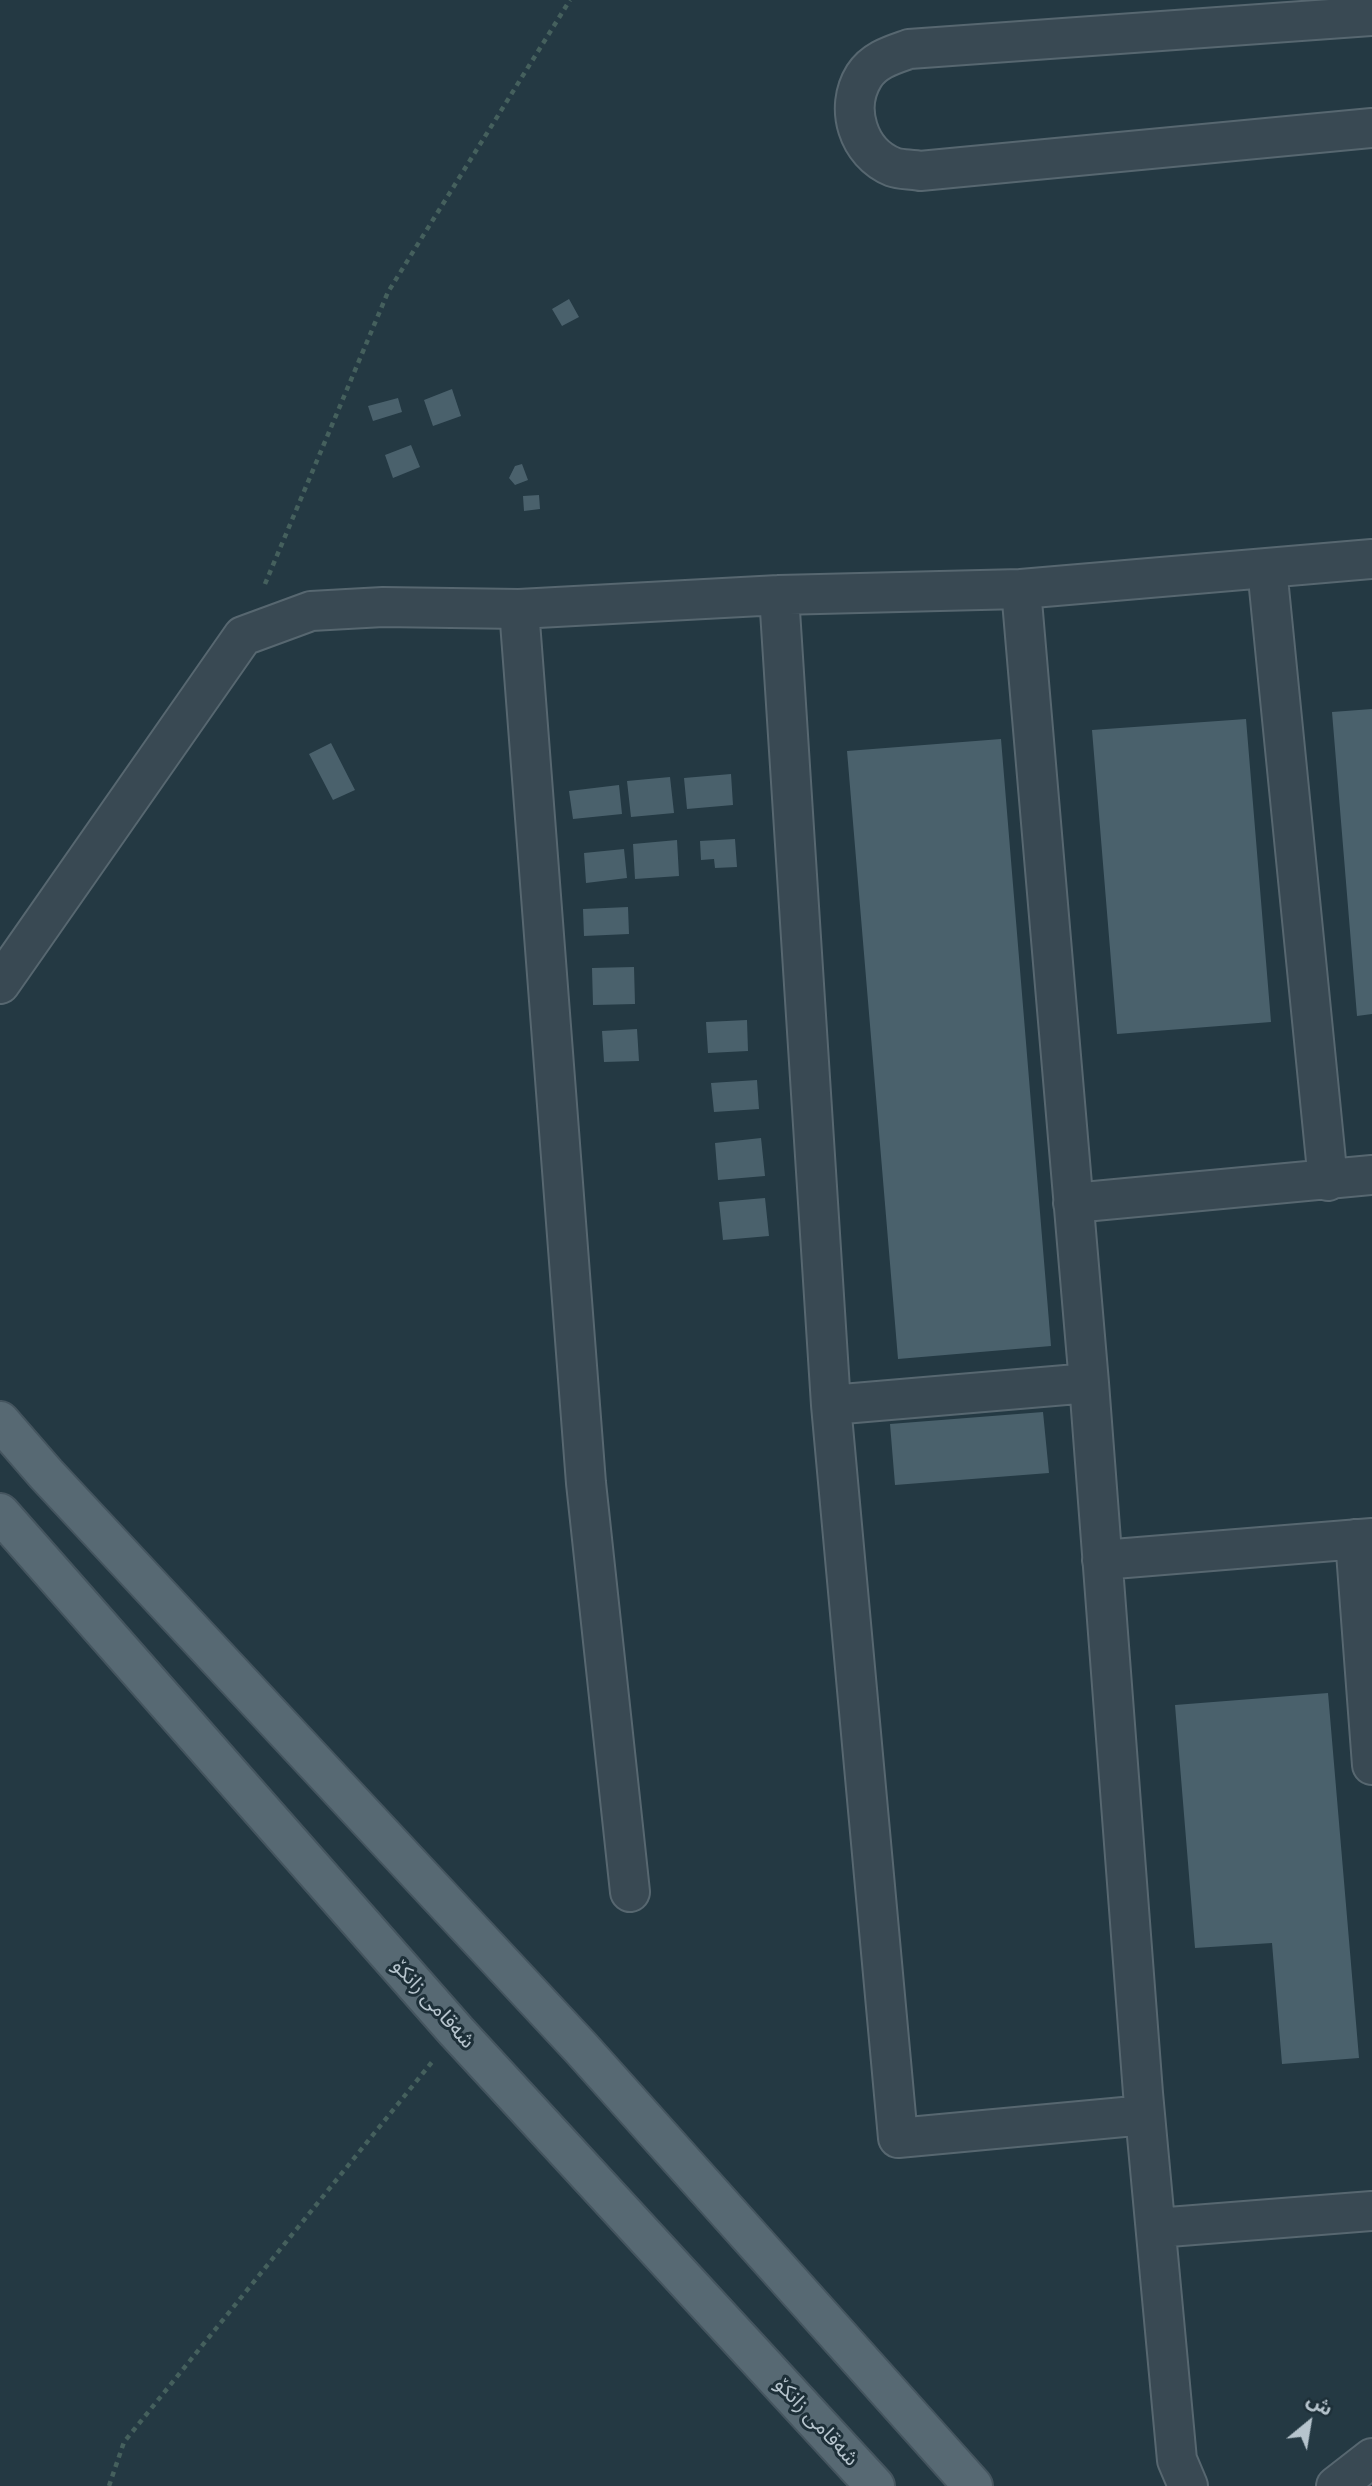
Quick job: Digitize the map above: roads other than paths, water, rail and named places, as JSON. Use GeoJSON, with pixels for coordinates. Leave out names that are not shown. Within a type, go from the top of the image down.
{"type":"FeatureCollection","features":[{"type":"Feature","properties":{"kind":"main road"},"geometry":{"type":"LineString","coordinates":[[0,1421],[46,1474],[581,2048],[973,2486]]}},
{"type":"Feature","properties":{"kind":"main road","name":"شەقامی زانکۆ"},"geometry":{"type":"LineString","coordinates":[[0,1513],[456,2031],[875,2486]]}},
{"type":"Feature","properties":{"kind":"street"},"geometry":{"type":"LineString","coordinates":[[1372,16],[909,49],[884,57],[864,76],[854,102],[856,129],[870,151],[893,167],[920,171],[1372,128]]}},
{"type":"Feature","properties":{"kind":"street"},"geometry":{"type":"LineString","coordinates":[[0,984],[243,636],[311,611],[383,607],[519,609],[779,595],[1021,589],[1372,559]]}},
{"type":"Feature","properties":{"kind":"street"},"geometry":{"type":"LineString","coordinates":[[1267,568],[1328,1181]]}},
{"type":"Feature","properties":{"kind":"street"},"geometry":{"type":"LineString","coordinates":[[1021,589],[1089,1383],[1145,2115],[1177,2460],[1188,2486]]}},
{"type":"Feature","properties":{"kind":"street"},"geometry":{"type":"LineString","coordinates":[[779,595],[831,1405],[898,2138],[1145,2115]]}},
{"type":"Feature","properties":{"kind":"street"},"geometry":{"type":"LineString","coordinates":[[519,609],[586,1483],[630,1892]]}},
{"type":"Feature","properties":{"kind":"street"},"geometry":{"type":"LineString","coordinates":[[1073,1203],[1372,1175]]}},
{"type":"Feature","properties":{"kind":"street"},"geometry":{"type":"LineString","coordinates":[[831,1405],[1089,1383]]}},
{"type":"Feature","properties":{"kind":"street"},"geometry":{"type":"LineString","coordinates":[[1102,1560],[1364,1538],[1372,1765]]}},
{"type":"Feature","properties":{"kind":"street"},"geometry":{"type":"LineString","coordinates":[[1156,2228],[1372,2211]]}},
{"type":"Feature","properties":{"kind":"street"},"geometry":{"type":"LineString","coordinates":[[1336,2486],[1372,2458]]}}]}
